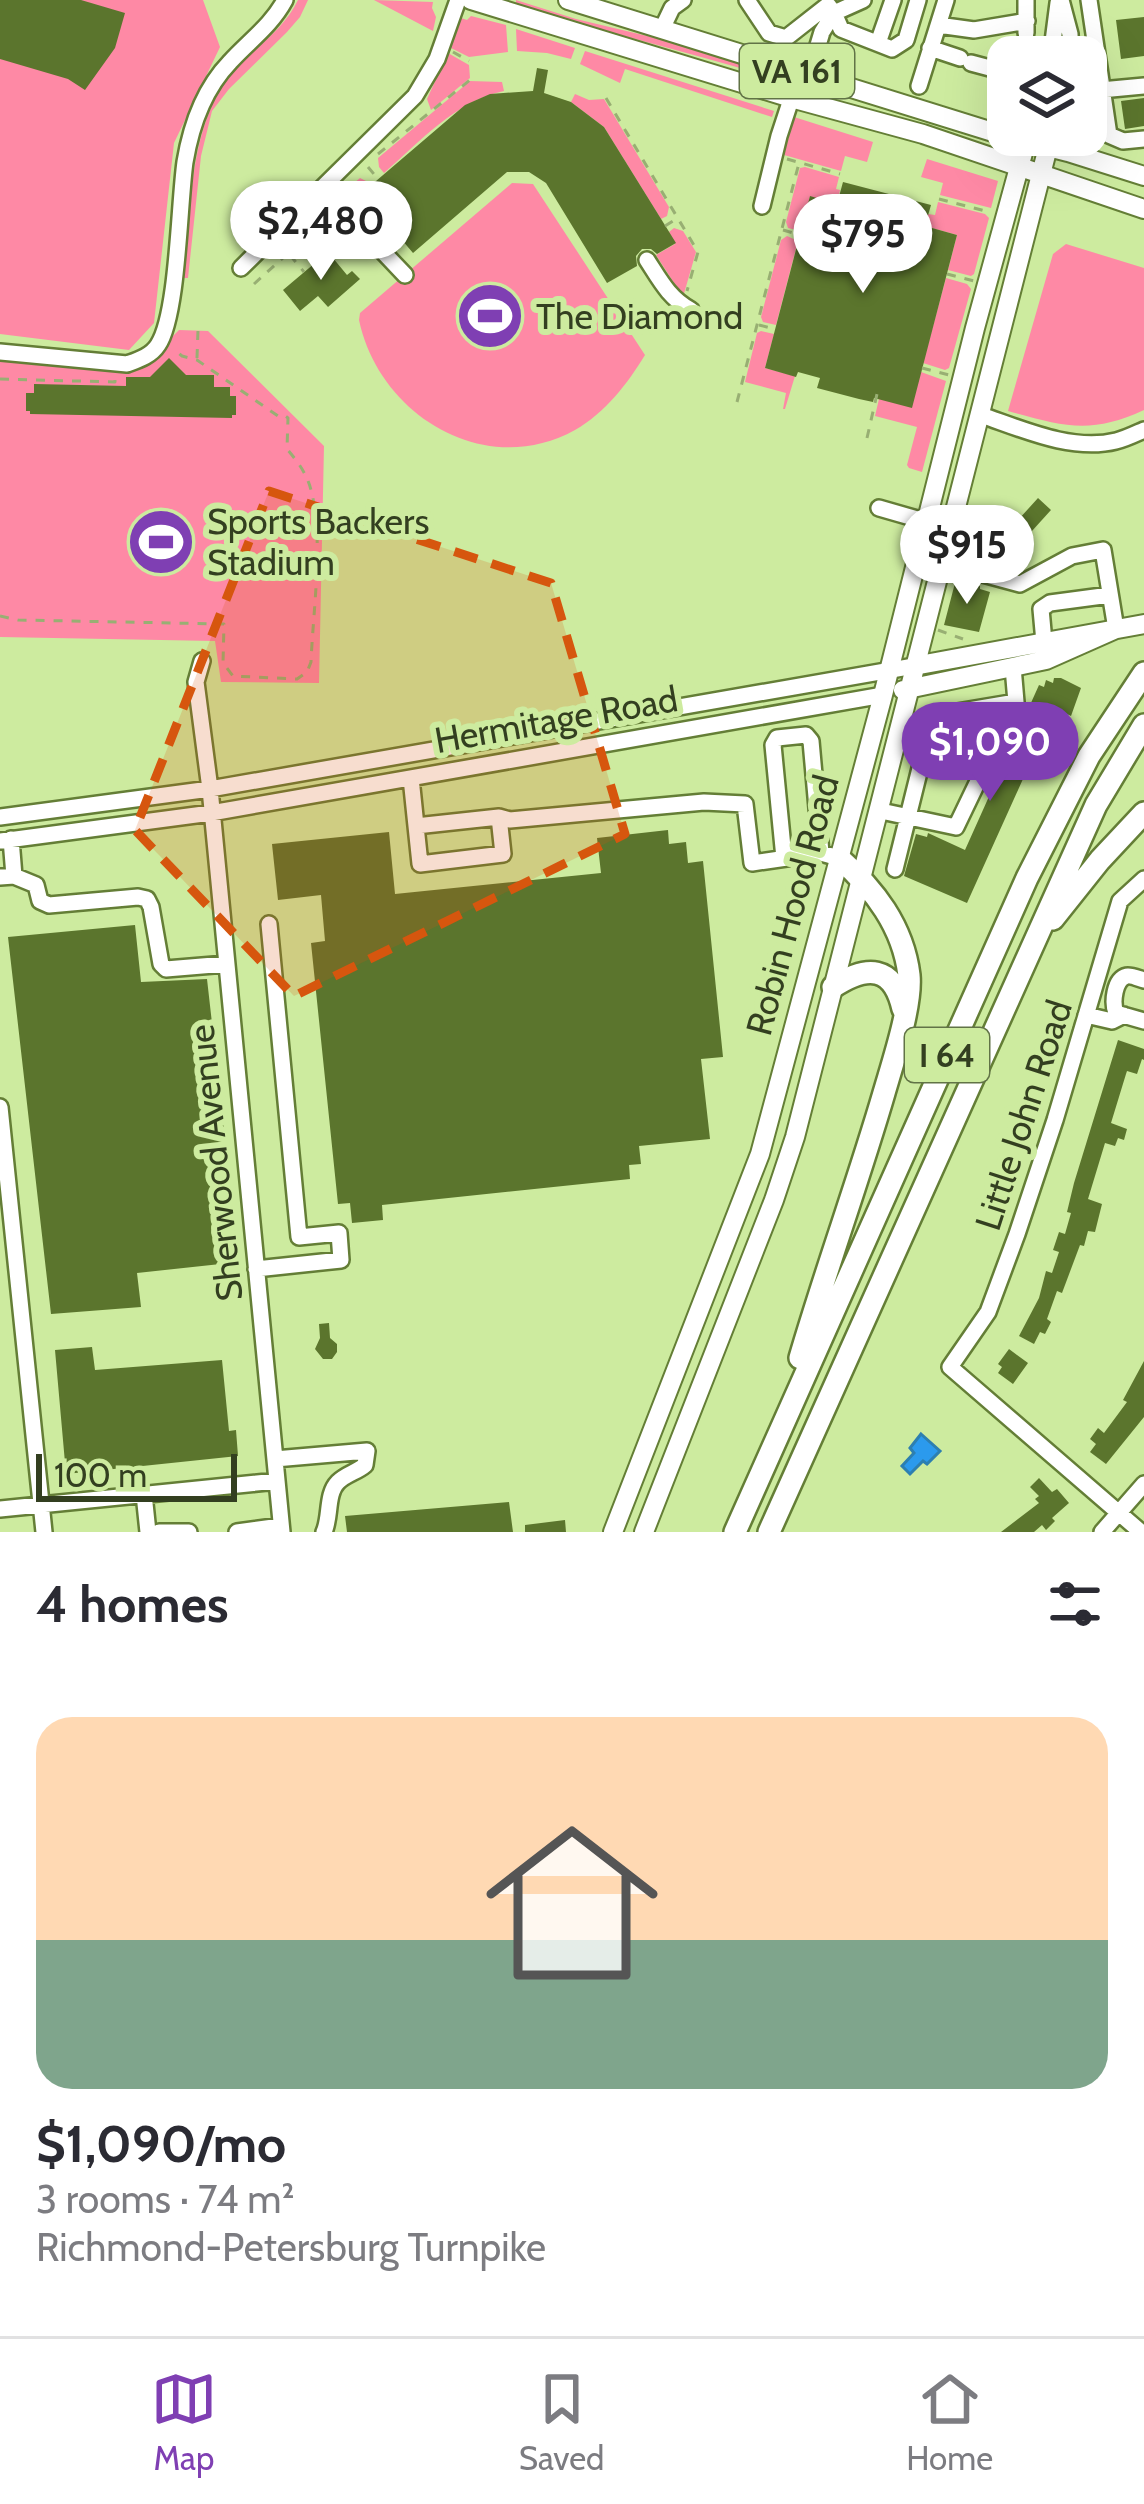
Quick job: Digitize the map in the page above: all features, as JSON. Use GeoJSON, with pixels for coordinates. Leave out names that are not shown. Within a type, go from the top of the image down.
{"type":"FeatureCollection","features":[{"type":"Feature","properties":{"kind":"highway","name":"I 64"},"geometry":{"type":"LineString","coordinates":[[735,1532],[1027,878],[1089,756],[1141,678]]}},
{"type":"Feature","properties":{"kind":"highway","name":"I 64"},"geometry":{"type":"LineString","coordinates":[[769,1532],[1096,805],[1144,725]]}},
{"type":"Feature","properties":{"kind":"highway"},"geometry":{"type":"LineString","coordinates":[[1028,954],[1100,860],[1144,813]]}},
{"type":"Feature","properties":{"kind":"highway"},"geometry":{"type":"LineString","coordinates":[[776,1438],[894,1060],[909,980],[899,937],[884,906],[861,878],[830,856]]}},
{"type":"Feature","properties":{"kind":"highway"},"geometry":{"type":"LineString","coordinates":[[833,987],[851,976],[882,974],[900,993],[904,1012]]}},
{"type":"Feature","properties":{"kind":"main road","name":"VA 161"},"geometry":{"type":"LineString","coordinates":[[471,0],[923,134],[1144,208]]}},
{"type":"Feature","properties":{"kind":"main road","name":"VA 161"},"geometry":{"type":"LineString","coordinates":[[568,0],[987,126]]}},
{"type":"Feature","properties":{"kind":"main road","name":"Robin Hood Road"},"geometry":{"type":"LineString","coordinates":[[614,1532],[760,1154],[830,856],[883,695],[1022,156]]}},
{"type":"Feature","properties":{"kind":"main road","name":"Robin Hood Road"},"geometry":{"type":"LineString","coordinates":[[644,1532],[795,1137],[1045,156]]}},
{"type":"Feature","properties":{"kind":"main road","name":"VA 161"},"geometry":{"type":"LineString","coordinates":[[1090,156],[1144,176]]}},
{"type":"Feature","properties":{"kind":"main road"},"geometry":{"type":"LineString","coordinates":[[975,328],[978,351],[968,391],[969,404],[981,415]]}},
{"type":"Feature","properties":{"kind":"main road","name":"Hermitage Road"},"geometry":{"type":"LineString","coordinates":[[914,666],[1144,625]]}},
{"type":"Feature","properties":{"kind":"main road","name":"Hermitage Road"},"geometry":{"type":"LineString","coordinates":[[883,695],[1046,660],[1116,629]]}},
{"type":"Feature","properties":{"kind":"street"},"geometry":{"type":"LineString","coordinates":[[0,352],[127,364],[158,346],[169,307],[185,165],[196,119],[220,74],[264,30],[285,0]]}},
{"type":"Feature","properties":{"kind":"street"},"geometry":{"type":"LineString","coordinates":[[242,268],[314,210],[415,96],[437,58],[458,0]]}},
{"type":"Feature","properties":{"kind":"street"},"geometry":{"type":"LineString","coordinates":[[662,29],[672,8],[682,0]]}},
{"type":"Feature","properties":{"kind":"street"},"geometry":{"type":"LineString","coordinates":[[747,0],[769,33],[786,38],[828,6],[863,0]]}},
{"type":"Feature","properties":{"kind":"street"},"geometry":{"type":"LineString","coordinates":[[878,43],[893,0]]}},
{"type":"Feature","properties":{"kind":"street"},"geometry":{"type":"LineString","coordinates":[[828,6],[841,29],[892,49],[906,40],[918,0]]}},
{"type":"Feature","properties":{"kind":"street"},"geometry":{"type":"LineString","coordinates":[[919,86],[946,0]]}},
{"type":"Feature","properties":{"kind":"street"},"geometry":{"type":"LineString","coordinates":[[938,25],[974,30],[1026,27],[1026,0]]}},
{"type":"Feature","properties":{"kind":"street"},"geometry":{"type":"LineString","coordinates":[[1054,36],[1059,0]]}},
{"type":"Feature","properties":{"kind":"street"},"geometry":{"type":"LineString","coordinates":[[1059,0],[1070,36]]}},
{"type":"Feature","properties":{"kind":"street"},"geometry":{"type":"LineString","coordinates":[[1089,0],[1094,36]]}},
{"type":"Feature","properties":{"kind":"street"},"geometry":{"type":"LineString","coordinates":[[762,206],[791,98],[822,32],[828,6]]}},
{"type":"Feature","properties":{"kind":"street"},"geometry":{"type":"LineString","coordinates":[[930,48],[987,66]]}},
{"type":"Feature","properties":{"kind":"street"},"geometry":{"type":"LineString","coordinates":[[1107,90],[1144,86]]}},
{"type":"Feature","properties":{"kind":"street"},"geometry":{"type":"LineString","coordinates":[[1107,122],[1109,135],[1123,141],[1144,139]]}},
{"type":"Feature","properties":{"kind":"street"},"geometry":{"type":"LineString","coordinates":[[314,210],[354,244],[367,235],[405,274]]}},
{"type":"Feature","properties":{"kind":"street"},"geometry":{"type":"LineString","coordinates":[[647,260],[669,294],[686,308]]}},
{"type":"Feature","properties":{"kind":"street"},"geometry":{"type":"LineString","coordinates":[[981,415],[1081,443],[1114,442],[1144,430]]}},
{"type":"Feature","properties":{"kind":"street"},"geometry":{"type":"LineString","coordinates":[[879,508],[952,529]]}},
{"type":"Feature","properties":{"kind":"street"},"geometry":{"type":"LineString","coordinates":[[942,563],[1020,584],[1072,556],[1103,550],[1116,629]]}},
{"type":"Feature","properties":{"kind":"street"},"geometry":{"type":"LineString","coordinates":[[1044,642],[1041,609],[1050,603],[1110,595]]}},
{"type":"Feature","properties":{"kind":"street","name":"Sherwood Avenue"},"geometry":{"type":"LineString","coordinates":[[202,661],[196,682],[282,1529]]}},
{"type":"Feature","properties":{"kind":"street","name":"Hermitage Road"},"geometry":{"type":"LineString","coordinates":[[0,817],[210,789],[914,666]]}},
{"type":"Feature","properties":{"kind":"street"},"geometry":{"type":"LineString","coordinates":[[880,811],[956,827],[1016,702],[1013,667]]}},
{"type":"Feature","properties":{"kind":"street","name":"Hermitage Road"},"geometry":{"type":"LineString","coordinates":[[5,840],[211,813],[883,695]]}},
{"type":"Feature","properties":{"kind":"street"},"geometry":{"type":"LineString","coordinates":[[895,868],[933,716],[1016,702]]}},
{"type":"Feature","properties":{"kind":"street"},"geometry":{"type":"LineString","coordinates":[[416,826],[704,802],[745,804],[752,863],[830,856],[806,735],[777,738],[773,746],[784,858]]}},
{"type":"Feature","properties":{"kind":"street"},"geometry":{"type":"LineString","coordinates":[[411,778],[421,864],[503,854],[499,818]]}},
{"type":"Feature","properties":{"kind":"street"},"geometry":{"type":"LineString","coordinates":[[5,840],[7,876],[36,885],[40,901],[49,905],[147,899],[161,964],[166,968],[226,964]]}},
{"type":"Feature","properties":{"kind":"street","name":"Little John Road"},"geometry":{"type":"LineString","coordinates":[[1120,1514],[950,1367],[988,1312],[1050,1135],[1120,902],[1144,879]]}},
{"type":"Feature","properties":{"kind":"street"},"geometry":{"type":"LineString","coordinates":[[256,1269],[341,1260],[338,1233],[299,1237],[269,924]]}},
{"type":"Feature","properties":{"kind":"street"},"geometry":{"type":"LineString","coordinates":[[1144,980],[1130,976],[1119,982],[1113,1009],[1144,1021]]}},
{"type":"Feature","properties":{"kind":"street"},"geometry":{"type":"LineString","coordinates":[[1086,1015],[1112,1021],[1124,1015]]}},
{"type":"Feature","properties":{"kind":"street"},"geometry":{"type":"LineString","coordinates":[[0,1107],[6,1228],[44,1532]]}},
{"type":"Feature","properties":{"kind":"street"},"geometry":{"type":"LineString","coordinates":[[685,1351],[710,1362]]}},
{"type":"Feature","properties":{"kind":"street"},"geometry":{"type":"LineString","coordinates":[[275,1459],[367,1451],[365,1465],[336,1484],[324,1532]]}},
{"type":"Feature","properties":{"kind":"street"},"geometry":{"type":"LineString","coordinates":[[0,1509],[277,1481]]}},
{"type":"Feature","properties":{"kind":"street"},"geometry":{"type":"LineString","coordinates":[[1102,1532],[1144,1484]]}},
{"type":"Feature","properties":{"kind":"street"},"geometry":{"type":"LineString","coordinates":[[144,1494],[148,1532]]}},
{"type":"Feature","properties":{"kind":"street"},"geometry":{"type":"LineString","coordinates":[[1120,1514],[1141,1532]]}},
{"type":"Feature","properties":{"kind":"street"},"geometry":{"type":"LineString","coordinates":[[237,1532],[282,1529]]}},
{"type":"Feature","properties":{"kind":"street"},"geometry":{"type":"LineString","coordinates":[[160,1532],[189,1532]]}},
{"type":"Feature","properties":{"kind":"path"},"geometry":{"type":"LineString","coordinates":[[377,155],[470,80]]}},
{"type":"Feature","properties":{"kind":"path"},"geometry":{"type":"LineString","coordinates":[[606,98],[698,252],[686,308]]}},
{"type":"Feature","properties":{"kind":"path"},"geometry":{"type":"LineString","coordinates":[[774,155],[840,174]]}},
{"type":"Feature","properties":{"kind":"path"},"geometry":{"type":"LineString","coordinates":[[737,402],[800,163]]}},
{"type":"Feature","properties":{"kind":"path"},"geometry":{"type":"LineString","coordinates":[[366,165],[378,179]]}},
{"type":"Feature","properties":{"kind":"path"},"geometry":{"type":"LineString","coordinates":[[939,199],[993,213]]}},
{"type":"Feature","properties":{"kind":"path"},"geometry":{"type":"LineString","coordinates":[[254,284],[315,229],[314,210]]}},
{"type":"Feature","properties":{"kind":"path"},"geometry":{"type":"LineString","coordinates":[[665,226],[678,218]]}},
{"type":"Feature","properties":{"kind":"path"},"geometry":{"type":"LineString","coordinates":[[782,230],[800,236]]}},
{"type":"Feature","properties":{"kind":"path"},"geometry":{"type":"LineString","coordinates":[[288,254],[304,272]]}},
{"type":"Feature","properties":{"kind":"path"},"geometry":{"type":"LineString","coordinates":[[947,274],[975,281]]}},
{"type":"Feature","properties":{"kind":"path"},"geometry":{"type":"LineString","coordinates":[[757,324],[775,329]]}},
{"type":"Feature","properties":{"kind":"path"},"geometry":{"type":"LineString","coordinates":[[0,616],[224,625],[223,663],[233,676],[297,679],[308,672],[316,526],[310,486],[287,449],[287,416],[278,416],[197,360],[198,330]]}},
{"type":"Feature","properties":{"kind":"path"},"geometry":{"type":"LineString","coordinates":[[922,368],[951,376]]}},
{"type":"Feature","properties":{"kind":"path"},"geometry":{"type":"LineString","coordinates":[[866,438],[878,394]]}},
{"type":"Feature","properties":{"kind":"path"},"geometry":{"type":"LineString","coordinates":[[937,630],[964,640]]}},
{"type":"Feature","properties":{"kind":"highlighted area"},"geometry":{"type":"Polygon","coordinates":[[[269,491],[551,583],[625,834],[294,996],[135,830],[269,491]]]}},
{"type":"Feature","properties":{"kind":"shaded area"},"geometry":{"type":"Polygon","coordinates":[[[0,0],[203,0],[220,47],[174,143],[154,323],[129,350],[0,334],[0,0]]]}},
{"type":"Feature","properties":{"kind":"shaded area"},"geometry":{"type":"Polygon","coordinates":[[[298,0],[308,0],[300,17],[212,111],[201,156],[188,278],[184,278],[194,173],[206,122],[229,77],[284,22],[298,0]]]}},
{"type":"Feature","properties":{"kind":"shaded area"},"geometry":{"type":"Polygon","coordinates":[[[374,0],[433,2],[433,31],[374,0]]]}},
{"type":"Feature","properties":{"kind":"shaded area"},"geometry":{"type":"Polygon","coordinates":[[[516,0],[681,44],[777,76],[581,24],[516,4],[516,0]]]}},
{"type":"Feature","properties":{"kind":"shaded area"},"geometry":{"type":"Polygon","coordinates":[[[461,18],[506,25],[508,52],[469,57],[451,48],[461,18]]]}},
{"type":"Feature","properties":{"kind":"shaded area"},"geometry":{"type":"Polygon","coordinates":[[[516,29],[575,48],[571,59],[517,51],[516,29]]]}},
{"type":"Feature","properties":{"kind":"shaded area"},"geometry":{"type":"Polygon","coordinates":[[[585,51],[774,111],[772,117],[625,69],[620,83],[580,64],[585,51]]]}},
{"type":"Feature","properties":{"kind":"shaded area"},"geometry":{"type":"Polygon","coordinates":[[[448,53],[469,65],[470,78],[431,110],[427,99],[448,53]]]}},
{"type":"Feature","properties":{"kind":"shaded area"},"geometry":{"type":"Polygon","coordinates":[[[470,81],[502,82],[504,91],[454,113],[384,173],[378,158],[470,81]]]}},
{"type":"Feature","properties":{"kind":"shaded area"},"geometry":{"type":"Polygon","coordinates":[[[575,94],[604,99],[669,207],[667,216],[661,219],[604,127],[571,102],[575,94]]]}},
{"type":"Feature","properties":{"kind":"shaded area"},"geometry":{"type":"Polygon","coordinates":[[[794,117],[873,142],[867,162],[845,156],[841,171],[784,155],[794,117]]]}},
{"type":"Feature","properties":{"kind":"shaded area"},"geometry":{"type":"Polygon","coordinates":[[[927,159],[998,181],[991,208],[940,195],[943,183],[921,177],[927,159]]]}},
{"type":"Feature","properties":{"kind":"shaded area"},"geometry":{"type":"Polygon","coordinates":[[[800,168],[839,177],[836,189],[840,190],[837,204],[810,197],[801,231],[788,228],[786,222],[800,168]]]}},
{"type":"Feature","properties":{"kind":"shaded area"},"geometry":{"type":"Polygon","coordinates":[[[360,178],[372,184],[362,193],[378,212],[353,230],[325,208],[360,178]]]}},
{"type":"Feature","properties":{"kind":"shaded area","name":"The Diamond"},"geometry":{"type":"Polygon","coordinates":[[[512,183],[533,184],[645,355],[615,397],[586,423],[541,444],[506,447],[472,442],[412,410],[370,354],[359,320],[360,313],[512,183]]]}},
{"type":"Feature","properties":{"kind":"shaded area"},"geometry":{"type":"Polygon","coordinates":[[[938,202],[989,218],[971,276],[948,270],[957,235],[925,226],[938,202]]]}},
{"type":"Feature","properties":{"kind":"shaded area"},"geometry":{"type":"Polygon","coordinates":[[[674,228],[683,231],[696,252],[683,297],[656,255],[675,244],[669,232],[674,228]]]}},
{"type":"Feature","properties":{"kind":"shaded area"},"geometry":{"type":"Polygon","coordinates":[[[787,236],[798,241],[776,325],[761,317],[781,240],[787,236]]]}},
{"type":"Feature","properties":{"kind":"shaded area"},"geometry":{"type":"Polygon","coordinates":[[[1066,244],[1144,268],[1144,410],[1108,423],[1061,424],[1008,411],[1053,254],[1066,244]]]}},
{"type":"Feature","properties":{"kind":"shaded area"},"geometry":{"type":"Polygon","coordinates":[[[946,278],[971,289],[945,370],[923,363],[946,278]]]}},
{"type":"Feature","properties":{"kind":"shaded area","name":"Sports Backers Stadium"},"geometry":{"type":"Polygon","coordinates":[[[179,330],[208,331],[324,446],[319,683],[221,682],[215,641],[0,637],[0,360],[140,369],[179,330]]]}},
{"type":"Feature","properties":{"kind":"shaded area"},"geometry":{"type":"Polygon","coordinates":[[[761,331],[774,334],[765,368],[795,376],[785,409],[786,393],[745,382],[761,331]]]}},
{"type":"Feature","properties":{"kind":"shaded area"},"geometry":{"type":"Polygon","coordinates":[[[921,372],[946,381],[922,472],[907,465],[917,427],[875,416],[879,399],[921,372]]]}},
{"type":"Feature","properties":{"kind":"water"},"geometry":{"type":"Polygon","coordinates":[[[921,1434],[940,1451],[910,1474],[902,1466],[914,1453],[910,1448],[921,1434]]]}},
{"type":"Feature","properties":{"kind":"building"},"geometry":{"type":"Polygon","coordinates":[[[0,0],[81,0],[125,13],[115,48],[85,90],[68,79],[0,59],[0,0]]]}},
{"type":"Feature","properties":{"kind":"building"},"geometry":{"type":"Polygon","coordinates":[[[1144,17],[1144,56],[1121,59],[1116,20],[1144,17]]]}},
{"type":"Feature","properties":{"kind":"building"},"geometry":{"type":"Polygon","coordinates":[[[537,68],[548,70],[544,93],[571,102],[604,127],[676,243],[657,254],[642,249],[636,256],[637,266],[607,283],[546,183],[529,172],[507,172],[413,253],[362,193],[465,105],[490,94],[533,91],[537,68]]]}},
{"type":"Feature","properties":{"kind":"building"},"geometry":{"type":"Polygon","coordinates":[[[1144,98],[1144,126],[1125,129],[1121,101],[1144,98]]]}},
{"type":"Feature","properties":{"kind":"building"},"geometry":{"type":"Polygon","coordinates":[[[843,182],[931,205],[925,226],[957,235],[912,408],[817,388],[820,378],[765,368],[810,196],[837,204],[843,182]]]}},
{"type":"Feature","properties":{"kind":"building"},"geometry":{"type":"Polygon","coordinates":[[[328,252],[347,275],[352,271],[360,279],[328,307],[318,296],[300,311],[283,290],[328,252]]]}},
{"type":"Feature","properties":{"kind":"building"},"geometry":{"type":"Polygon","coordinates":[[[169,358],[186,375],[214,375],[214,387],[230,387],[230,396],[236,396],[236,415],[26,411],[26,393],[34,393],[34,384],[126,386],[126,377],[150,377],[169,358]]]}},
{"type":"Feature","properties":{"kind":"building"},"geometry":{"type":"Polygon","coordinates":[[[1038,498],[1051,510],[1022,542],[1009,530],[1038,498]]]}},
{"type":"Feature","properties":{"kind":"building"},"geometry":{"type":"Polygon","coordinates":[[[955,583],[990,592],[979,632],[944,625],[955,583]]]}},
{"type":"Feature","properties":{"kind":"building"},"geometry":{"type":"Polygon","coordinates":[[[1054,678],[1081,688],[1071,716],[1055,708],[967,903],[904,876],[916,834],[927,837],[928,833],[965,850],[1039,685],[1044,687],[1046,680],[1053,683],[1054,678]]]}},
{"type":"Feature","properties":{"kind":"building"},"geometry":{"type":"Polygon","coordinates":[[[668,830],[669,844],[686,842],[688,863],[703,861],[723,1057],[701,1059],[710,1139],[639,1146],[641,1164],[629,1165],[630,1179],[382,1205],[383,1220],[352,1223],[350,1203],[338,1204],[311,943],[325,941],[321,895],[278,900],[272,844],[389,832],[395,894],[601,873],[597,838],[668,830]]]}},
{"type":"Feature","properties":{"kind":"building"},"geometry":{"type":"Polygon","coordinates":[[[135,925],[141,982],[207,979],[239,1262],[137,1273],[141,1307],[51,1314],[8,937],[135,925]]]}},
{"type":"Feature","properties":{"kind":"building"},"geometry":{"type":"Polygon","coordinates":[[[1118,1040],[1144,1049],[1137,1074],[1127,1071],[1111,1123],[1127,1129],[1124,1140],[1118,1138],[1115,1146],[1105,1143],[1088,1199],[1102,1204],[1095,1232],[1088,1231],[1084,1246],[1080,1245],[1062,1293],[1057,1291],[1047,1319],[1051,1322],[1034,1344],[1019,1336],[1039,1298],[1046,1271],[1052,1273],[1059,1252],[1053,1250],[1059,1232],[1065,1234],[1074,1183],[1118,1040]]]}},
{"type":"Feature","properties":{"kind":"building"},"geometry":{"type":"Polygon","coordinates":[[[329,1323],[337,1352],[332,1359],[323,1359],[315,1349],[319,1324],[329,1323]]]}},
{"type":"Feature","properties":{"kind":"building"},"geometry":{"type":"Polygon","coordinates":[[[92,1347],[95,1370],[222,1360],[229,1431],[236,1430],[238,1456],[66,1474],[55,1350],[92,1347]]]}},
{"type":"Feature","properties":{"kind":"building"},"geometry":{"type":"Polygon","coordinates":[[[1009,1349],[1028,1363],[1013,1384],[998,1373],[1002,1367],[998,1364],[1009,1349]]]}},
{"type":"Feature","properties":{"kind":"building"},"geometry":{"type":"Polygon","coordinates":[[[1144,1361],[1144,1417],[1106,1464],[1090,1452],[1096,1444],[1090,1439],[1098,1428],[1104,1433],[1127,1402],[1123,1400],[1144,1361]]]}},
{"type":"Feature","properties":{"kind":"building"},"geometry":{"type":"Polygon","coordinates":[[[1039,1478],[1069,1503],[1046,1530],[1042,1525],[1034,1532],[1001,1532],[1039,1503],[1030,1487],[1039,1478]]]}},
{"type":"Feature","properties":{"kind":"building"},"geometry":{"type":"Polygon","coordinates":[[[509,1502],[513,1532],[347,1532],[345,1516],[509,1502]]]}},
{"type":"Feature","properties":{"kind":"building"},"geometry":{"type":"Polygon","coordinates":[[[565,1520],[566,1532],[525,1532],[525,1525],[565,1520]]]}},
{"type":"Feature","properties":{"kind":"place","name":"The Diamond"},"geometry":{"type":"Point","coordinates":[490,316]}},
{"type":"Feature","properties":{"kind":"place","name":"Sports Backers Stadium"},"geometry":{"type":"Point","coordinates":[161,542]}}]}
